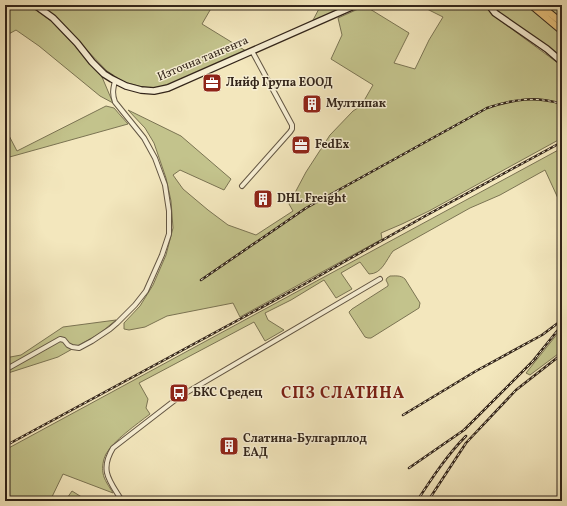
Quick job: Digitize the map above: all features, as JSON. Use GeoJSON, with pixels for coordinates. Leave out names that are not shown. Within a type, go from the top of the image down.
{"type":"FeatureCollection","features":[{"type":"Feature","properties":{"kind":"main road"},"geometry":{"type":"LineString","coordinates":[[531,5],[562,31]]}},
{"type":"Feature","properties":{"kind":"main road"},"geometry":{"type":"LineString","coordinates":[[540,5],[562,23]]}},
{"type":"Feature","properties":{"kind":"street","name":"Източна тангента"},"geometry":{"type":"LineString","coordinates":[[35,5],[53,18],[104,74],[126,86],[141,90],[154,91],[168,88],[356,5]]}},
{"type":"Feature","properties":{"kind":"street"},"geometry":{"type":"LineString","coordinates":[[489,5],[495,13],[562,62]]}},
{"type":"Feature","properties":{"kind":"street"},"geometry":{"type":"LineString","coordinates":[[242,186],[292,128],[292,125],[252,51]]}},
{"type":"Feature","properties":{"kind":"street"},"geometry":{"type":"LineString","coordinates":[[5,370],[60,339],[64,340],[72,347],[79,348],[110,329],[135,305],[146,291],[162,256],[169,234],[169,211],[165,184],[155,158],[144,138],[115,102],[112,89],[115,81]]}},
{"type":"Feature","properties":{"kind":"street"},"geometry":{"type":"LineString","coordinates":[[122,501],[106,473],[107,460],[113,448],[179,397],[380,279]]}},
{"type":"Feature","properties":{"kind":"green space"},"geometry":{"type":"Polygon","coordinates":[[[5,5],[29,5],[51,21],[102,77],[113,103],[100,96],[39,46],[16,30],[5,36],[5,5]]]}},
{"type":"Feature","properties":{"kind":"green space"},"geometry":{"type":"Polygon","coordinates":[[[38,5],[213,5],[202,24],[246,51],[168,86],[155,88],[142,87],[124,82],[107,71],[78,41],[38,5]]]}},
{"type":"Feature","properties":{"kind":"green space"},"geometry":{"type":"Polygon","coordinates":[[[321,5],[351,5],[312,22],[321,5]]]}},
{"type":"Feature","properties":{"kind":"green space"},"geometry":{"type":"Polygon","coordinates":[[[429,5],[483,5],[494,16],[562,66],[562,102],[560,106],[562,107],[562,138],[429,211],[381,233],[382,239],[240,317],[233,303],[167,316],[145,327],[129,330],[124,329],[124,323],[140,306],[153,285],[166,255],[173,228],[171,201],[166,178],[154,143],[145,128],[128,110],[181,136],[231,179],[224,190],[180,170],[173,175],[183,189],[228,225],[256,235],[293,211],[289,204],[306,172],[330,135],[353,111],[361,106],[373,85],[331,59],[342,35],[338,18],[365,6],[409,33],[394,63],[415,69],[429,40],[443,17],[427,9],[429,5]]]}},
{"type":"Feature","properties":{"kind":"green space"},"geometry":{"type":"Polygon","coordinates":[[[494,5],[528,5],[562,34],[562,59],[548,47],[499,12],[494,5]]]}},
{"type":"Feature","properties":{"kind":"green space"},"geometry":{"type":"Polygon","coordinates":[[[546,5],[562,5],[562,19],[546,5]]]}},
{"type":"Feature","properties":{"kind":"green space"},"geometry":{"type":"Polygon","coordinates":[[[106,106],[114,108],[128,124],[5,159],[5,128],[17,151],[106,106]]]}},
{"type":"Feature","properties":{"kind":"green space"},"geometry":{"type":"Polygon","coordinates":[[[562,148],[562,207],[545,170],[500,195],[470,208],[393,251],[377,272],[369,274],[360,262],[341,273],[352,289],[336,298],[324,280],[291,300],[265,313],[268,320],[284,330],[265,341],[254,322],[139,383],[148,399],[146,408],[150,414],[120,438],[106,454],[103,464],[103,473],[113,493],[63,474],[50,501],[5,501],[5,450],[562,148]]]}},
{"type":"Feature","properties":{"kind":"green space"},"geometry":{"type":"Polygon","coordinates":[[[390,276],[400,276],[405,279],[420,303],[419,308],[371,338],[365,337],[349,312],[388,286],[386,280],[390,276]]]}},
{"type":"Feature","properties":{"kind":"green space"},"geometry":{"type":"Polygon","coordinates":[[[116,320],[99,334],[58,357],[5,374],[5,358],[21,355],[63,327],[116,320]]]}},
{"type":"Feature","properties":{"kind":"green space"},"geometry":{"type":"Polygon","coordinates":[[[562,328],[562,351],[530,375],[526,373],[562,328]]]}},
{"type":"Feature","properties":{"kind":"green space"},"geometry":{"type":"Polygon","coordinates":[[[72,491],[88,501],[65,501],[72,491]]]}},
{"type":"Feature","properties":{"kind":"railway"},"geometry":{"type":"LineString","coordinates":[[201,280],[306,208],[487,108],[506,102],[534,99],[562,104]]}},
{"type":"Feature","properties":{"kind":"railway"},"geometry":{"type":"LineString","coordinates":[[5,446],[303,285],[427,215],[562,142]]}},
{"type":"Feature","properties":{"kind":"railway"},"geometry":{"type":"LineString","coordinates":[[403,415],[476,371],[542,335],[562,320]]}},
{"type":"Feature","properties":{"kind":"railway"},"geometry":{"type":"LineString","coordinates":[[532,362],[562,325]]}},
{"type":"Feature","properties":{"kind":"railway"},"geometry":{"type":"LineString","coordinates":[[428,501],[466,443],[516,390],[562,354]]}},
{"type":"Feature","properties":{"kind":"railway"},"geometry":{"type":"LineString","coordinates":[[409,468],[464,430],[536,358]]}},
{"type":"Feature","properties":{"kind":"railway"},"geometry":{"type":"LineString","coordinates":[[417,501],[446,459],[466,436]]}},
{"type":"Feature","properties":{"kind":"place","name":"Лийф Група ЕООД"},"geometry":{"type":"Point","coordinates":[212,83]}},
{"type":"Feature","properties":{"kind":"place","name":"Мултипак"},"geometry":{"type":"Point","coordinates":[312,104]}},
{"type":"Feature","properties":{"kind":"place","name":"FedEx"},"geometry":{"type":"Point","coordinates":[301,145]}},
{"type":"Feature","properties":{"kind":"place","name":"DHL Freight"},"geometry":{"type":"Point","coordinates":[263,199]}},
{"type":"Feature","properties":{"kind":"place","name":"БКС Средец"},"geometry":{"type":"Point","coordinates":[179,393]}},
{"type":"Feature","properties":{"kind":"place","name":"Слатина-Булгарплод ЕАД"},"geometry":{"type":"Point","coordinates":[229,446]}},
{"type":"Feature","properties":{"kind":"district","name":"СПЗ СЛАТИНА"},"geometry":{"type":"Point","coordinates":[343,394]}}]}
